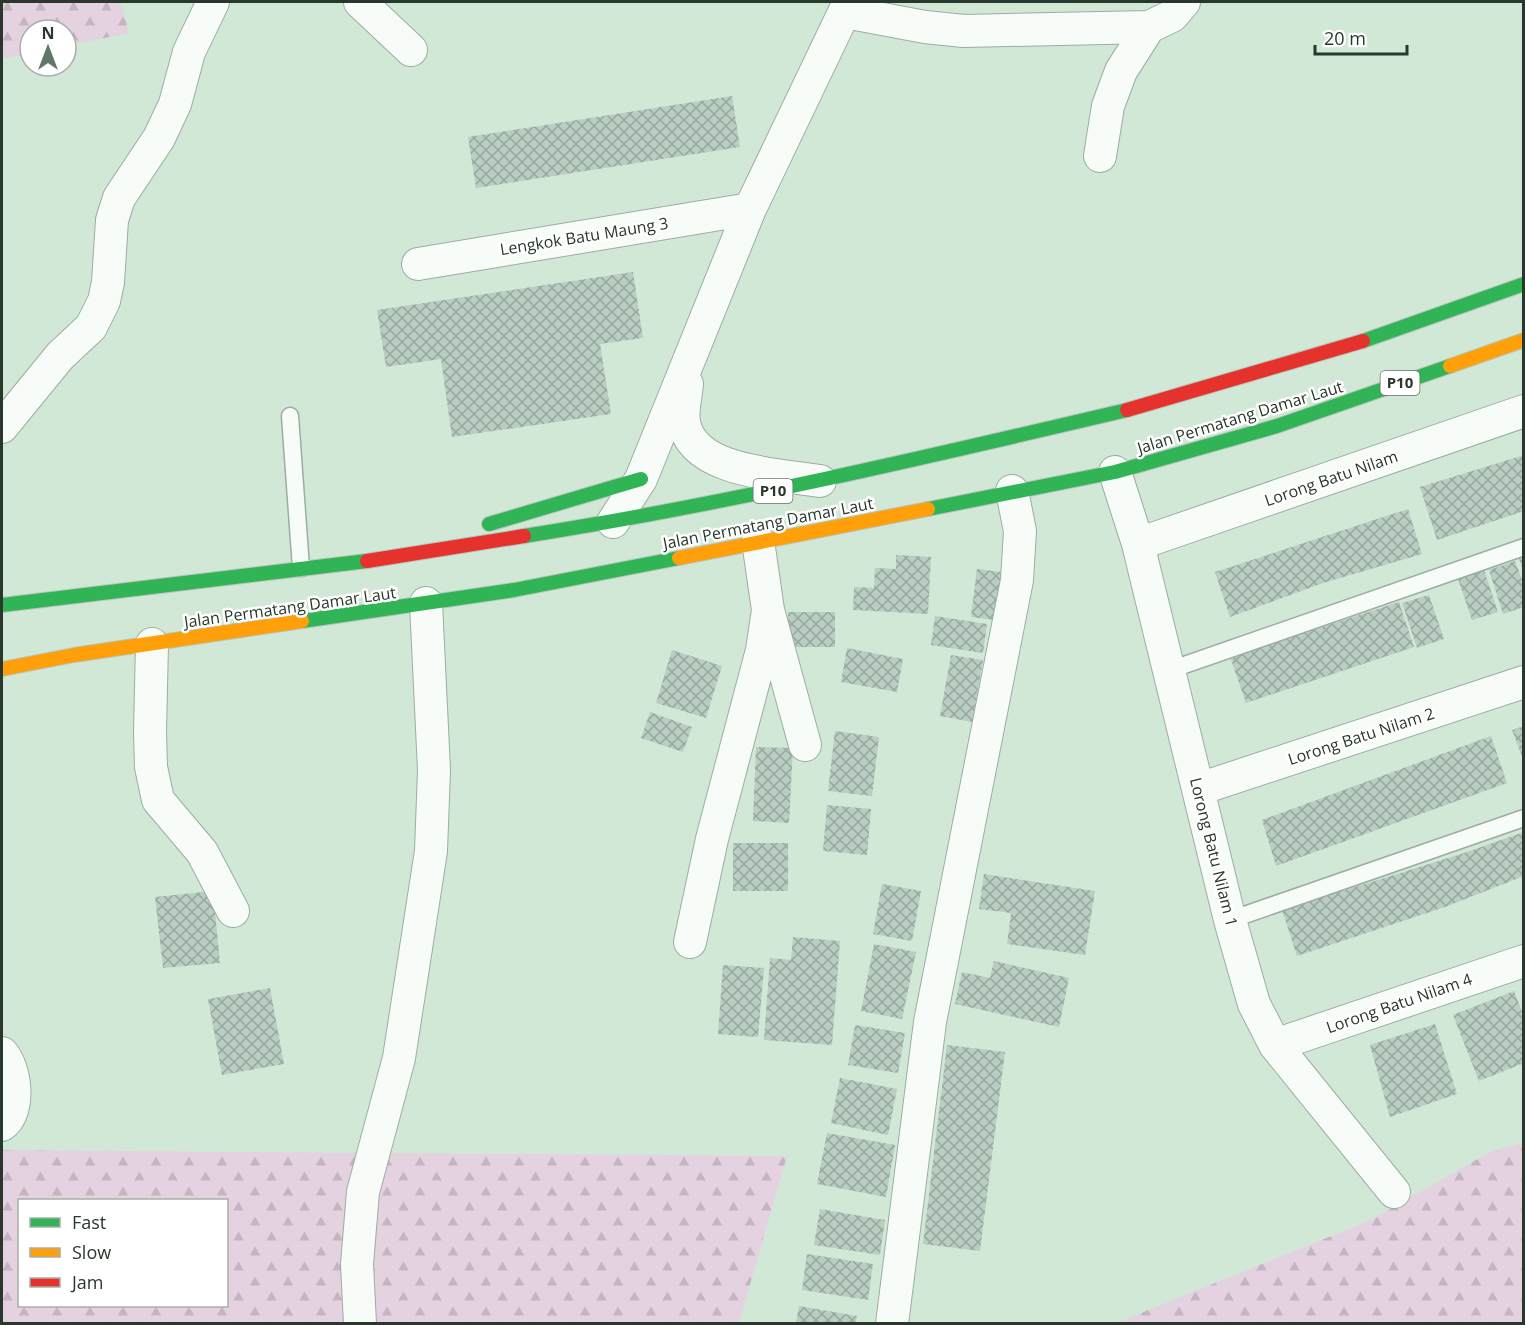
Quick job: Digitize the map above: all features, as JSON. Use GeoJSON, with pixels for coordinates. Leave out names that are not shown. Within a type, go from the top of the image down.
{"type":"FeatureCollection","features":[{"type":"Feature","properties":{"kind":"highway","name":"Jalan Permatang Damar Laut"},"geometry":{"type":"LineString","coordinates":[[2,605],[361,562],[613,522],[824,481],[1147,405],[1354,344],[1524,284]]}},
{"type":"Feature","properties":{"kind":"highway","name":"Jalan Permatang Damar Laut"},"geometry":{"type":"LineString","coordinates":[[2,669],[152,644],[514,590],[1115,472],[1277,426],[1524,340]]}},
{"type":"Feature","properties":{"kind":"highway"},"geometry":{"type":"LineString","coordinates":[[361,562],[641,479]]}},
{"type":"Feature","properties":{"kind":"street"},"geometry":{"type":"LineString","coordinates":[[2,427],[60,356],[91,327],[104,301],[108,282],[112,220],[118,198],[159,138],[175,104],[189,52],[213,2]]}},
{"type":"Feature","properties":{"kind":"street"},"geometry":{"type":"LineString","coordinates":[[360,2],[382,20],[411,50]]}},
{"type":"Feature","properties":{"kind":"street"},"geometry":{"type":"LineString","coordinates":[[613,522],[641,479],[750,209],[847,7],[925,27],[964,31],[1149,27],[1172,16],[1184,2]]}},
{"type":"Feature","properties":{"kind":"street"},"geometry":{"type":"LineString","coordinates":[[1100,156],[1111,97],[1122,71],[1149,27]]}},
{"type":"Feature","properties":{"kind":"street","name":"Lengkok Batu Maung 3"},"geometry":{"type":"LineString","coordinates":[[418,264],[750,209]]}},
{"type":"Feature","properties":{"kind":"street"},"geometry":{"type":"LineString","coordinates":[[690,357],[683,421],[691,441],[707,457],[728,465],[824,481]]}},
{"type":"Feature","properties":{"kind":"street","name":"Lorong Batu Nilam"},"geometry":{"type":"LineString","coordinates":[[1138,544],[1524,411]]}},
{"type":"Feature","properties":{"kind":"street","name":"Lorong Batu Nilam 1"},"geometry":{"type":"LineString","coordinates":[[1115,472],[1138,544],[1230,920],[1254,1004],[1275,1045],[1394,1192]]}},
{"type":"Feature","properties":{"kind":"street"},"geometry":{"type":"LineString","coordinates":[[892,1323],[930,1022],[1017,580],[1020,531],[1012,491]]}},
{"type":"Feature","properties":{"kind":"street"},"geometry":{"type":"LineString","coordinates":[[758,541],[768,610],[805,745]]}},
{"type":"Feature","properties":{"kind":"street"},"geometry":{"type":"LineString","coordinates":[[360,1323],[357,1264],[363,1192],[399,1058],[431,851],[434,770],[426,603]]}},
{"type":"Feature","properties":{"kind":"street"},"geometry":{"type":"LineString","coordinates":[[690,942],[712,839],[762,650],[768,610]]}},
{"type":"Feature","properties":{"kind":"street"},"geometry":{"type":"LineString","coordinates":[[152,644],[150,744],[151,767],[158,800],[202,852],[233,911]]}},
{"type":"Feature","properties":{"kind":"street","name":"Lorong Batu Nilam 2"},"geometry":{"type":"LineString","coordinates":[[1199,789],[1524,682]]}},
{"type":"Feature","properties":{"kind":"street","name":"Lorong Batu Nilam 4"},"geometry":{"type":"LineString","coordinates":[[1275,1045],[1524,961]]}},
{"type":"Feature","properties":{"kind":"street"},"geometry":{"type":"LineString","coordinates":[[2,1053],[12,1066],[14,1076],[13,1102],[7,1121],[2,1125]]}},
{"type":"Feature","properties":{"kind":"lane"},"geometry":{"type":"LineString","coordinates":[[290,416],[301,568]]}},
{"type":"Feature","properties":{"kind":"lane"},"geometry":{"type":"LineString","coordinates":[[1170,670],[1524,547]]}},
{"type":"Feature","properties":{"kind":"lane"},"geometry":{"type":"LineString","coordinates":[[1230,920],[1524,818]]}},
{"type":"Feature","properties":{"kind":"green space"},"geometry":{"type":"Polygon","coordinates":[[[2,2],[121,2],[129,33],[78,44],[78,18],[18,18],[18,56],[2,59],[2,2]]]}},
{"type":"Feature","properties":{"kind":"green space"},"geometry":{"type":"Polygon","coordinates":[[[1523,1143],[1523,1323],[1114,1324],[1371,1220],[1490,1152],[1523,1143]]]}},
{"type":"Feature","properties":{"kind":"green space"},"geometry":{"type":"Polygon","coordinates":[[[2,1150],[787,1156],[739,1323],[2,1324],[2,1150]]]}},
{"type":"Feature","properties":{"kind":"building"},"geometry":{"type":"Polygon","coordinates":[[[732,96],[740,147],[476,188],[468,137],[732,96]]]}},
{"type":"Feature","properties":{"kind":"building"},"geometry":{"type":"Polygon","coordinates":[[[633,272],[643,338],[600,344],[611,414],[452,437],[441,359],[386,367],[377,310],[633,272]]]}},
{"type":"Feature","properties":{"kind":"building"},"geometry":{"type":"Polygon","coordinates":[[[1524,455],[1524,511],[1437,540],[1420,487],[1524,455]]]}},
{"type":"Feature","properties":{"kind":"building"},"geometry":{"type":"Polygon","coordinates":[[[1408,509],[1422,554],[1323,583],[1230,617],[1215,572],[1408,509]]]}},
{"type":"Feature","properties":{"kind":"building"},"geometry":{"type":"Polygon","coordinates":[[[1524,554],[1524,570],[1523,570],[1518,556],[1524,554]]]}},
{"type":"Feature","properties":{"kind":"building"},"geometry":{"type":"Polygon","coordinates":[[[896,555],[931,557],[928,614],[853,610],[854,587],[874,588],[875,568],[896,569],[896,555]]]}},
{"type":"Feature","properties":{"kind":"building"},"geometry":{"type":"Polygon","coordinates":[[[1515,561],[1524,585],[1524,607],[1503,614],[1489,570],[1515,561]]]}},
{"type":"Feature","properties":{"kind":"building"},"geometry":{"type":"Polygon","coordinates":[[[1483,567],[1498,612],[1472,620],[1457,576],[1483,567]]]}},
{"type":"Feature","properties":{"kind":"building"},"geometry":{"type":"Polygon","coordinates":[[[977,569],[1001,572],[996,620],[971,617],[977,569]]]}},
{"type":"Feature","properties":{"kind":"building"},"geometry":{"type":"Polygon","coordinates":[[[1429,595],[1444,639],[1417,648],[1402,603],[1429,595]]]}},
{"type":"Feature","properties":{"kind":"building"},"geometry":{"type":"Polygon","coordinates":[[[1399,602],[1414,647],[1246,703],[1230,657],[1399,602]]]}},
{"type":"Feature","properties":{"kind":"building"},"geometry":{"type":"Polygon","coordinates":[[[788,612],[835,612],[835,647],[788,647],[788,612]]]}},
{"type":"Feature","properties":{"kind":"building"},"geometry":{"type":"Polygon","coordinates":[[[935,616],[987,624],[983,653],[931,645],[935,616]]]}},
{"type":"Feature","properties":{"kind":"building"},"geometry":{"type":"Polygon","coordinates":[[[847,648],[903,659],[897,692],[841,682],[847,648]]]}},
{"type":"Feature","properties":{"kind":"building"},"geometry":{"type":"Polygon","coordinates":[[[672,650],[722,666],[706,718],[656,703],[672,650]]]}},
{"type":"Feature","properties":{"kind":"building"},"geometry":{"type":"Polygon","coordinates":[[[951,655],[983,660],[972,722],[940,716],[951,655]]]}},
{"type":"Feature","properties":{"kind":"building"},"geometry":{"type":"Polygon","coordinates":[[[650,712],[692,727],[683,752],[641,738],[650,712]]]}},
{"type":"Feature","properties":{"kind":"building"},"geometry":{"type":"Polygon","coordinates":[[[1524,726],[1524,759],[1523,759],[1512,730],[1524,726]]]}},
{"type":"Feature","properties":{"kind":"building"},"geometry":{"type":"Polygon","coordinates":[[[835,731],[879,737],[872,796],[828,791],[835,731]]]}},
{"type":"Feature","properties":{"kind":"building"},"geometry":{"type":"Polygon","coordinates":[[[1491,736],[1507,783],[1276,866],[1262,820],[1491,736]]]}},
{"type":"Feature","properties":{"kind":"building"},"geometry":{"type":"Polygon","coordinates":[[[756,747],[793,748],[789,823],[753,821],[756,747]]]}},
{"type":"Feature","properties":{"kind":"building"},"geometry":{"type":"Polygon","coordinates":[[[827,805],[871,809],[867,855],[823,851],[827,805]]]}},
{"type":"Feature","properties":{"kind":"building"},"geometry":{"type":"Polygon","coordinates":[[[1524,832],[1524,876],[1445,907],[1297,956],[1282,910],[1524,832]]]}},
{"type":"Feature","properties":{"kind":"building"},"geometry":{"type":"Polygon","coordinates":[[[733,843],[788,843],[788,891],[733,891],[733,843]]]}},
{"type":"Feature","properties":{"kind":"building"},"geometry":{"type":"Polygon","coordinates":[[[984,874],[1095,891],[1085,955],[1007,944],[1011,913],[979,909],[984,874]]]}},
{"type":"Feature","properties":{"kind":"building"},"geometry":{"type":"Polygon","coordinates":[[[882,884],[921,891],[912,941],[873,934],[882,884]]]}},
{"type":"Feature","properties":{"kind":"building"},"geometry":{"type":"Polygon","coordinates":[[[213,891],[220,963],[163,968],[155,897],[213,891]]]}},
{"type":"Feature","properties":{"kind":"building"},"geometry":{"type":"Polygon","coordinates":[[[793,937],[840,941],[832,1045],[764,1040],[770,958],[791,960],[793,937]]]}},
{"type":"Feature","properties":{"kind":"building"},"geometry":{"type":"Polygon","coordinates":[[[874,944],[916,952],[902,1019],[861,1011],[874,944]]]}},
{"type":"Feature","properties":{"kind":"building"},"geometry":{"type":"Polygon","coordinates":[[[994,961],[1069,978],[1059,1027],[955,1004],[962,972],[990,978],[994,961]]]}},
{"type":"Feature","properties":{"kind":"building"},"geometry":{"type":"Polygon","coordinates":[[[723,965],[764,968],[758,1037],[718,1034],[723,965]]]}},
{"type":"Feature","properties":{"kind":"building"},"geometry":{"type":"Polygon","coordinates":[[[270,988],[284,1064],[222,1075],[208,999],[270,988]]]}},
{"type":"Feature","properties":{"kind":"building"},"geometry":{"type":"Polygon","coordinates":[[[1514,991],[1524,1017],[1524,1063],[1479,1081],[1453,1015],[1514,991]]]}},
{"type":"Feature","properties":{"kind":"building"},"geometry":{"type":"Polygon","coordinates":[[[1435,1024],[1457,1094],[1390,1117],[1370,1045],[1435,1024]]]}},
{"type":"Feature","properties":{"kind":"building"},"geometry":{"type":"Polygon","coordinates":[[[855,1025],[905,1033],[898,1073],[848,1065],[855,1025]]]}},
{"type":"Feature","properties":{"kind":"building"},"geometry":{"type":"Polygon","coordinates":[[[947,1045],[1005,1052],[980,1251],[923,1244],[947,1045]]]}},
{"type":"Feature","properties":{"kind":"building"},"geometry":{"type":"Polygon","coordinates":[[[840,1078],[897,1089],[888,1135],[831,1123],[840,1078]]]}},
{"type":"Feature","properties":{"kind":"building"},"geometry":{"type":"Polygon","coordinates":[[[827,1133],[895,1145],[886,1197],[817,1184],[827,1133]]]}},
{"type":"Feature","properties":{"kind":"building"},"geometry":{"type":"Polygon","coordinates":[[[820,1209],[885,1220],[880,1255],[814,1245],[820,1209]]]}},
{"type":"Feature","properties":{"kind":"building"},"geometry":{"type":"Polygon","coordinates":[[[807,1254],[873,1264],[868,1300],[802,1290],[807,1254]]]}},
{"type":"Feature","properties":{"kind":"building"},"geometry":{"type":"Polygon","coordinates":[[[799,1306],[857,1316],[856,1323],[796,1323],[799,1306]]]}},
{"type":"Feature","properties":{"kind":"traffic: fast"},"geometry":{"type":"LineString","coordinates":[[1363,341],[1524,284]]}},
{"type":"Feature","properties":{"kind":"traffic: fast"},"geometry":{"type":"LineString","coordinates":[[928,509],[1115,472],[1277,426],[1450,366]]}},
{"type":"Feature","properties":{"kind":"traffic: fast"},"geometry":{"type":"LineString","coordinates":[[524,536],[751,494],[1127,410]]}},
{"type":"Feature","properties":{"kind":"traffic: fast"},"geometry":{"type":"LineString","coordinates":[[489,524],[641,479]]}},
{"type":"Feature","properties":{"kind":"traffic: fast"},"geometry":{"type":"LineString","coordinates":[[302,621],[514,590],[679,558]]}},
{"type":"Feature","properties":{"kind":"traffic: fast"},"geometry":{"type":"LineString","coordinates":[[2,605],[367,561]]}},
{"type":"Feature","properties":{"kind":"traffic: slow"},"geometry":{"type":"LineString","coordinates":[[1450,366],[1524,340]]}},
{"type":"Feature","properties":{"kind":"traffic: slow"},"geometry":{"type":"LineString","coordinates":[[679,558],[928,509]]}},
{"type":"Feature","properties":{"kind":"traffic: slow"},"geometry":{"type":"LineString","coordinates":[[2,669],[74,655],[302,621]]}},
{"type":"Feature","properties":{"kind":"traffic: jam"},"geometry":{"type":"LineString","coordinates":[[1127,410],[1363,341]]}},
{"type":"Feature","properties":{"kind":"traffic: jam"},"geometry":{"type":"LineString","coordinates":[[367,561],[524,536]]}}]}
